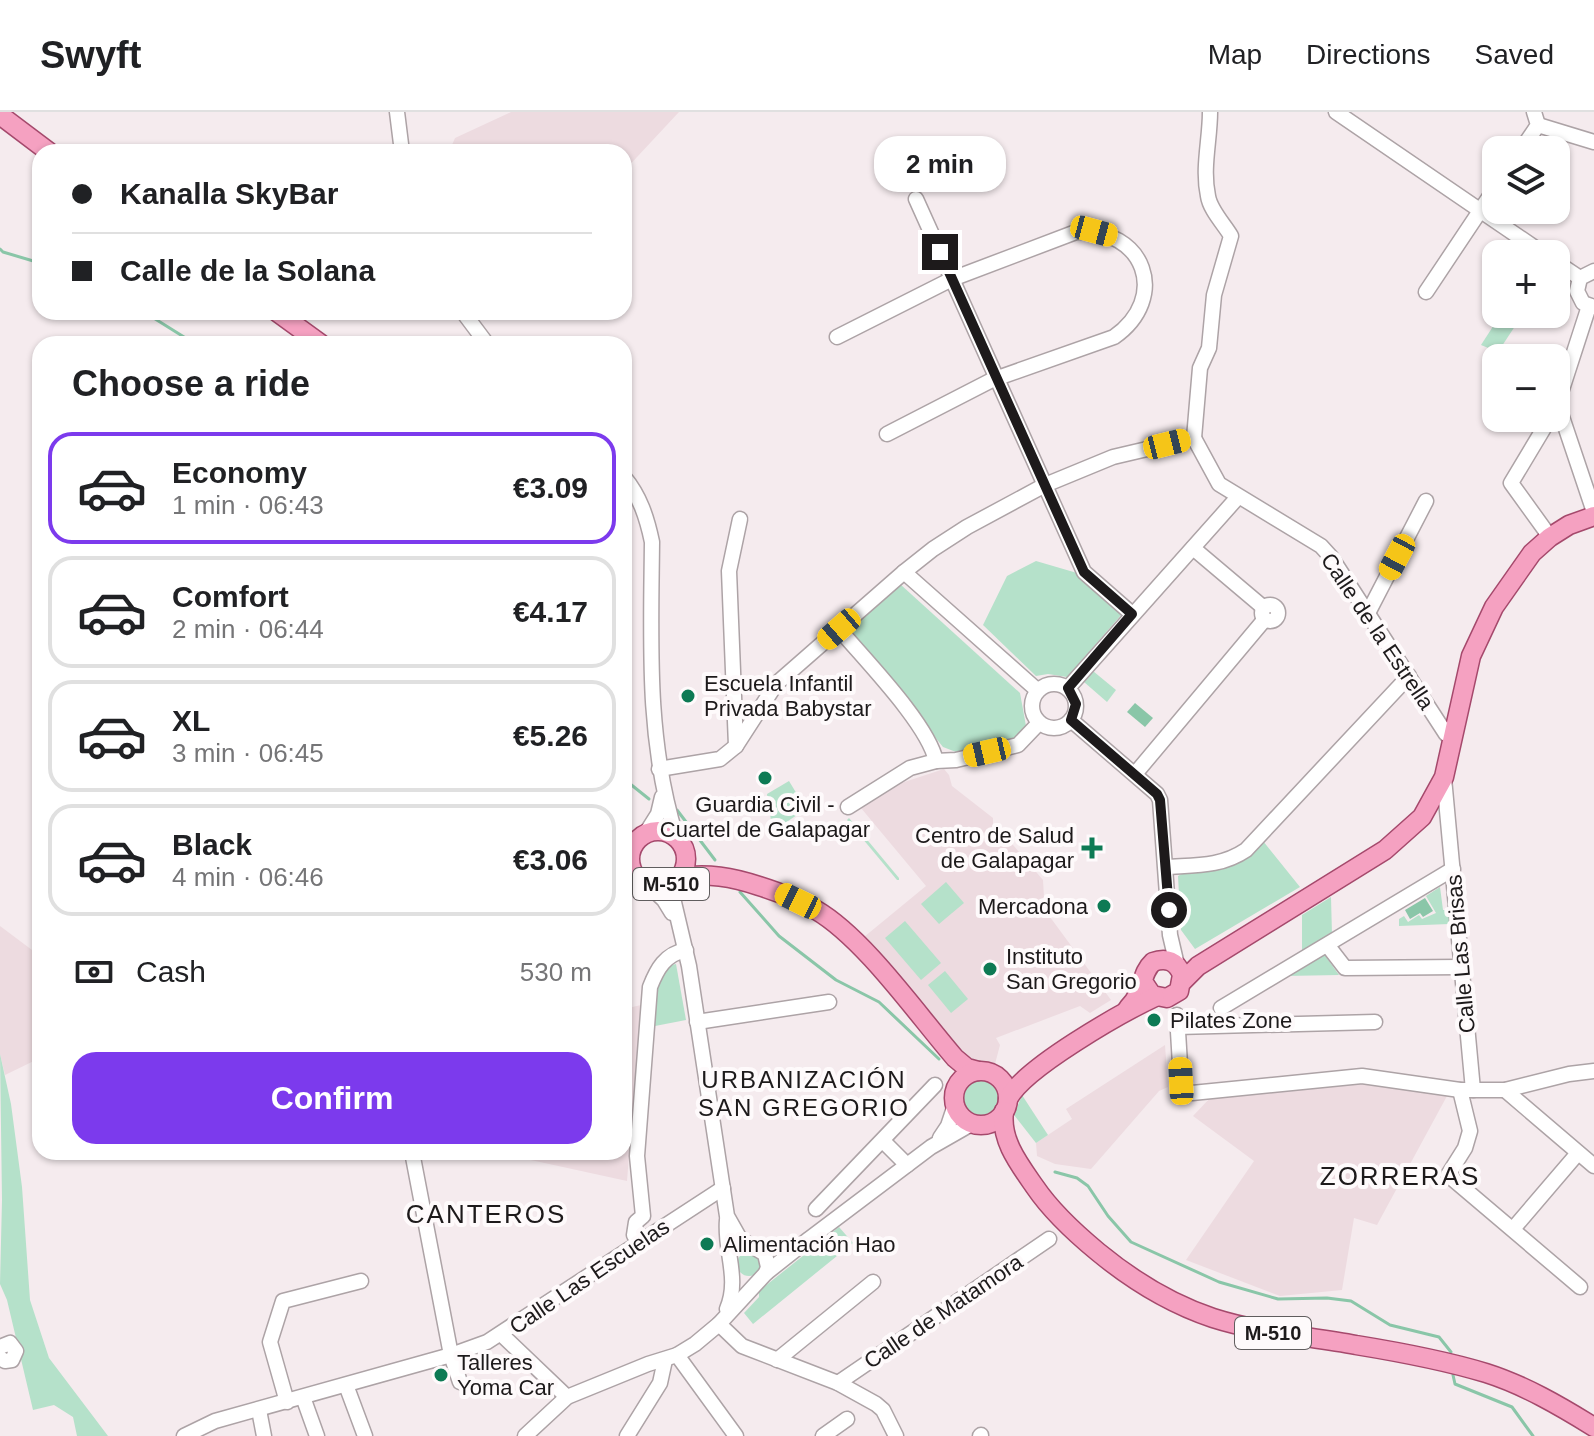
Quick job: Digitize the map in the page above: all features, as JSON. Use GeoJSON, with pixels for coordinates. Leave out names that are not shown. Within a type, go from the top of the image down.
{"type":"FeatureCollection","features":[{"type":"Feature","properties":{"kind":"main road"},"geometry":{"type":"LineString","coordinates":[[0,115],[38,144]]}},
{"type":"Feature","properties":{"kind":"main road"},"geometry":{"type":"LineString","coordinates":[[288,320],[310,336]]}},
{"type":"Feature","properties":{"kind":"main road"},"geometry":{"type":"LineString","coordinates":[[977,1124],[997,1120],[1017,1085],[1125,1011],[1139,997],[1154,993],[1171,997],[1180,975],[1385,850],[1407,833],[1428,809],[1444,777],[1466,673],[1481,632],[1512,578],[1550,537],[1594,514]]}},
{"type":"Feature","properties":{"kind":"main road","name":"M-510"},"geometry":{"type":"LineString","coordinates":[[637,837],[658,831],[680,843],[700,864],[717,875],[780,892],[817,910],[847,934],[961,1063],[996,1076],[1007,1089],[1003,1130],[1008,1144],[1041,1197],[1076,1234],[1121,1271],[1171,1300],[1213,1318],[1273,1333],[1355,1344],[1440,1361],[1488,1374],[1534,1393],[1594,1427]]}},
{"type":"Feature","properties":{"kind":"main road","name":"M-510"},"geometry":{"type":"LineString","coordinates":[[677,879],[686,864],[680,843]]}},
{"type":"Feature","properties":{"kind":"main road","name":"M-510"},"geometry":{"type":"LineString","coordinates":[[632,868],[648,885],[662,887],[677,879],[717,875]]}},
{"type":"Feature","properties":{"kind":"main road"},"geometry":{"type":"LineString","coordinates":[[1154,993],[1147,968],[1157,961],[1165,960],[1180,975]]}},
{"type":"Feature","properties":{"kind":"main road","name":"M-510"},"geometry":{"type":"LineString","coordinates":[[944,1045],[955,1067],[956,1096],[962,1116],[997,1133],[1008,1144]]}},
{"type":"Feature","properties":{"kind":"main road"},"geometry":{"type":"LineString","coordinates":[[956,1096],[967,1075],[978,1071]]}},
{"type":"Feature","properties":{"kind":"main road"},"geometry":{"type":"LineString","coordinates":[[996,1076],[1015,1078],[1034,1071]]}},
{"type":"Feature","properties":{"kind":"street"},"geometry":{"type":"LineString","coordinates":[[397,112],[401,144]]}},
{"type":"Feature","properties":{"kind":"street"},"geometry":{"type":"LineString","coordinates":[[659,769],[720,759],[736,746],[776,684],[904,572],[967,527],[1045,485],[1113,457],[1194,438],[1200,368],[1209,348],[1214,295],[1231,236],[1208,199],[1205,152],[1210,132],[1210,112]]}},
{"type":"Feature","properties":{"kind":"street"},"geometry":{"type":"LineString","coordinates":[[1336,112],[1523,240]]}},
{"type":"Feature","properties":{"kind":"street"},"geometry":{"type":"LineString","coordinates":[[1536,118],[1594,142]]}},
{"type":"Feature","properties":{"kind":"street"},"geometry":{"type":"LineString","coordinates":[[916,199],[1084,572],[1132,614]]}},
{"type":"Feature","properties":{"kind":"street"},"geometry":{"type":"LineString","coordinates":[[1426,292],[1482,208]]}},
{"type":"Feature","properties":{"kind":"street"},"geometry":{"type":"LineString","coordinates":[[837,337],[952,279],[1076,232],[1094,231],[1112,236],[1127,246],[1138,260],[1145,277],[1145,295],[1139,312],[1128,327],[1114,337],[997,379],[887,434]]}},
{"type":"Feature","properties":{"kind":"street"},"geometry":{"type":"LineString","coordinates":[[1570,271],[1580,278]]}},
{"type":"Feature","properties":{"kind":"street"},"geometry":{"type":"LineString","coordinates":[[1570,369],[1592,307],[1579,298],[1577,285],[1580,278],[1594,271]]}},
{"type":"Feature","properties":{"kind":"street"},"geometry":{"type":"LineString","coordinates":[[1542,432],[1511,483],[1550,537]]}},
{"type":"Feature","properties":{"kind":"street"},"geometry":{"type":"LineString","coordinates":[[1563,432],[1594,514]]}},
{"type":"Feature","properties":{"kind":"street","name":"Calle de la Estrella"},"geometry":{"type":"LineString","coordinates":[[1194,438],[1219,484],[1321,546],[1446,734],[1453,736]]}},
{"type":"Feature","properties":{"kind":"street"},"geometry":{"type":"LineString","coordinates":[[632,490],[642,507],[652,542],[653,725],[662,793],[680,843]]}},
{"type":"Feature","properties":{"kind":"street"},"geometry":{"type":"LineString","coordinates":[[1068,688],[1238,497]]}},
{"type":"Feature","properties":{"kind":"street"},"geometry":{"type":"LineString","coordinates":[[1368,613],[1426,501]]}},
{"type":"Feature","properties":{"kind":"street"},"geometry":{"type":"LineString","coordinates":[[736,746],[729,571],[740,519]]}},
{"type":"Feature","properties":{"kind":"street"},"geometry":{"type":"LineString","coordinates":[[1135,774],[1264,614],[1193,548]]}},
{"type":"Feature","properties":{"kind":"street"},"geometry":{"type":"LineString","coordinates":[[904,572],[1037,690]]}},
{"type":"Feature","properties":{"kind":"street"},"geometry":{"type":"LineString","coordinates":[[839,629],[918,724],[933,745],[936,761]]}},
{"type":"Feature","properties":{"kind":"street"},"geometry":{"type":"LineString","coordinates":[[1166,867],[1217,864],[1246,850],[1409,676]]}},
{"type":"Feature","properties":{"kind":"street"},"geometry":{"type":"LineString","coordinates":[[1053,683],[1068,688],[1076,704],[1071,720],[1055,728],[1039,723],[1031,707],[1037,690],[1053,683]]}},
{"type":"Feature","properties":{"kind":"street"},"geometry":{"type":"LineString","coordinates":[[1071,720],[1135,774],[1160,800],[1170,935],[1180,975],[1177,1021],[1181,1081],[1185,1090],[1192,1093],[1362,1076],[1466,1090],[1505,1090],[1543,1079],[1594,1071]]}},
{"type":"Feature","properties":{"kind":"street"},"geometry":{"type":"LineString","coordinates":[[848,807],[910,768],[1018,745],[1039,723]]}},
{"type":"Feature","properties":{"kind":"street","name":"Calle Las Brisas"},"geometry":{"type":"LineString","coordinates":[[1444,777],[1470,1131],[1465,1148],[1448,1175],[1513,1229]]}},
{"type":"Feature","properties":{"kind":"street"},"geometry":{"type":"LineString","coordinates":[[637,837],[658,814],[662,793]]}},
{"type":"Feature","properties":{"kind":"street"},"geometry":{"type":"LineString","coordinates":[[1428,809],[1443,811],[1448,818]]}},
{"type":"Feature","properties":{"kind":"street"},"geometry":{"type":"LineString","coordinates":[[1221,1008],[1453,869]]}},
{"type":"Feature","properties":{"kind":"street"},"geometry":{"type":"LineString","coordinates":[[677,879],[677,920]]}},
{"type":"Feature","properties":{"kind":"street"},"geometry":{"type":"LineString","coordinates":[[648,885],[664,900],[677,920],[686,950],[732,1266],[731,1298],[719,1324]]}},
{"type":"Feature","properties":{"kind":"street"},"geometry":{"type":"LineString","coordinates":[[1157,961],[1167,949],[1170,935]]}},
{"type":"Feature","properties":{"kind":"street"},"geometry":{"type":"LineString","coordinates":[[1328,946],[1345,968],[1460,967]]}},
{"type":"Feature","properties":{"kind":"street"},"geometry":{"type":"LineString","coordinates":[[643,1216],[637,1156],[650,987],[667,957],[686,950]]}},
{"type":"Feature","properties":{"kind":"street"},"geometry":{"type":"LineString","coordinates":[[1154,993],[1177,1021]]}},
{"type":"Feature","properties":{"kind":"street"},"geometry":{"type":"LineString","coordinates":[[697,1022],[829,1002]]}},
{"type":"Feature","properties":{"kind":"street"},"geometry":{"type":"LineString","coordinates":[[1177,1021],[1375,1022]]}},
{"type":"Feature","properties":{"kind":"street"},"geometry":{"type":"LineString","coordinates":[[816,1209],[935,1085]]}},
{"type":"Feature","properties":{"kind":"street"},"geometry":{"type":"LineString","coordinates":[[1505,1090],[1594,1166]]}},
{"type":"Feature","properties":{"kind":"street"},"geometry":{"type":"LineString","coordinates":[[931,1147],[948,1126],[956,1096]]}},
{"type":"Feature","properties":{"kind":"street"},"geometry":{"type":"LineString","coordinates":[[525,1436],[567,1397],[666,1359],[695,1344],[719,1324],[762,1277],[809,1239],[931,1147],[977,1124]]}},
{"type":"Feature","properties":{"kind":"street"},"geometry":{"type":"LineString","coordinates":[[883,1141],[907,1165]]}},
{"type":"Feature","properties":{"kind":"street"},"geometry":{"type":"LineString","coordinates":[[1578,1153],[1513,1229],[1580,1287]]}},
{"type":"Feature","properties":{"kind":"street"},"geometry":{"type":"LineString","coordinates":[[414,1160],[451,1355],[460,1382]]}},
{"type":"Feature","properties":{"kind":"street","name":"Calle Las Escuelas"},"geometry":{"type":"LineString","coordinates":[[184,1436],[215,1421],[451,1355],[501,1334],[723,1188]]}},
{"type":"Feature","properties":{"kind":"street"},"geometry":{"type":"LineString","coordinates":[[643,1216],[651,1220],[658,1230]]}},
{"type":"Feature","properties":{"kind":"street"},"geometry":{"type":"LineString","coordinates":[[639,1243],[634,1235],[636,1222],[643,1216]]}},
{"type":"Feature","properties":{"kind":"street"},"geometry":{"type":"LineString","coordinates":[[727,1216],[740,1239],[761,1249],[768,1267],[762,1277],[741,1281],[732,1266]]}},
{"type":"Feature","properties":{"kind":"street"},"geometry":{"type":"LineString","coordinates":[[765,1254],[789,1249],[809,1239]]}},
{"type":"Feature","properties":{"kind":"street","name":"Calle de Matamora"},"geometry":{"type":"LineString","coordinates":[[838,1383],[1049,1239]]}},
{"type":"Feature","properties":{"kind":"street"},"geometry":{"type":"LineString","coordinates":[[732,1266],[742,1247],[750,1246]]}},
{"type":"Feature","properties":{"kind":"street"},"geometry":{"type":"LineString","coordinates":[[287,1402],[270,1342],[283,1301],[361,1281]]}},
{"type":"Feature","properties":{"kind":"street"},"geometry":{"type":"LineString","coordinates":[[777,1360],[873,1282]]}},
{"type":"Feature","properties":{"kind":"street"},"geometry":{"type":"LineString","coordinates":[[719,1324],[742,1346],[838,1383],[883,1410],[896,1436]]}},
{"type":"Feature","properties":{"kind":"street"},"geometry":{"type":"LineString","coordinates":[[501,1334],[567,1397]]}},
{"type":"Feature","properties":{"kind":"street"},"geometry":{"type":"LineString","coordinates":[[0,1347],[10,1343],[16,1351],[15,1358],[9,1362],[0,1358]]}},
{"type":"Feature","properties":{"kind":"street"},"geometry":{"type":"LineString","coordinates":[[627,1436],[660,1383],[666,1359]]}},
{"type":"Feature","properties":{"kind":"street"},"geometry":{"type":"LineString","coordinates":[[666,1359],[736,1436]]}},
{"type":"Feature","properties":{"kind":"street"},"geometry":{"type":"LineString","coordinates":[[346,1385],[365,1436]]}},
{"type":"Feature","properties":{"kind":"street"},"geometry":{"type":"LineString","coordinates":[[303,1397],[317,1436]]}},
{"type":"Feature","properties":{"kind":"street"},"geometry":{"type":"LineString","coordinates":[[259,1410],[264,1436]]}},
{"type":"Feature","properties":{"kind":"street"},"geometry":{"type":"LineString","coordinates":[[823,1436],[847,1419]]}},
{"type":"Feature","properties":{"kind":"shaded area"},"geometry":{"type":"Polygon","coordinates":[[[511,112],[679,112],[632,162],[632,144],[452,144],[455,138],[511,112]]]}},
{"type":"Feature","properties":{"kind":"shaded area"},"geometry":{"type":"Polygon","coordinates":[[[1492,328],[1514,328],[1503,344],[1481,345],[1492,328]]]}},
{"type":"Feature","properties":{"kind":"shaded area"},"geometry":{"type":"Polygon","coordinates":[[[1036,561],[1077,573],[1122,614],[1067,677],[1036,676],[983,625],[1007,576],[1036,561]]]}},
{"type":"Feature","properties":{"kind":"shaded area"},"geometry":{"type":"Polygon","coordinates":[[[900,584],[1020,693],[1026,726],[1013,739],[956,752],[943,747],[848,630],[900,584]]]}},
{"type":"Feature","properties":{"kind":"shaded area"},"geometry":{"type":"Polygon","coordinates":[[[1093,671],[1116,690],[1107,702],[1084,682],[1093,671]]]}},
{"type":"Feature","properties":{"kind":"shaded area"},"geometry":{"type":"Polygon","coordinates":[[[1135,703],[1153,718],[1145,727],[1127,712],[1135,703]]]}},
{"type":"Feature","properties":{"kind":"shaded area","name":"Instituto San Gregorio"},"geometry":{"type":"Polygon","coordinates":[[[944,769],[952,786],[993,818],[993,831],[1007,838],[1043,880],[1044,897],[1039,902],[1111,1000],[1090,1013],[1080,1006],[996,1038],[1000,1045],[995,1064],[969,1058],[864,937],[926,886],[861,808],[886,788],[944,769]]]}},
{"type":"Feature","properties":{"kind":"shaded area"},"geometry":{"type":"Polygon","coordinates":[[[789,781],[806,809],[776,829],[772,827],[767,794],[789,781]]]}},
{"type":"Feature","properties":{"kind":"shaded area"},"geometry":{"type":"Polygon","coordinates":[[[849,818],[899,878],[899,880],[847,820],[849,818]]]}},
{"type":"Feature","properties":{"kind":"shaded area"},"geometry":{"type":"Polygon","coordinates":[[[1263,841],[1300,887],[1195,949],[1181,930],[1178,876],[1229,866],[1263,841]]]}},
{"type":"Feature","properties":{"kind":"shaded area"},"geometry":{"type":"Polygon","coordinates":[[[946,882],[964,903],[939,924],[921,904],[946,882]]]}},
{"type":"Feature","properties":{"kind":"shaded area"},"geometry":{"type":"Polygon","coordinates":[[[1440,887],[1443,910],[1449,910],[1449,924],[1399,926],[1399,919],[1404,916],[1408,922],[1419,915],[1422,919],[1436,913],[1426,896],[1440,887]]]}},
{"type":"Feature","properties":{"kind":"shaded area"},"geometry":{"type":"Polygon","coordinates":[[[1331,897],[1332,935],[1302,954],[1302,915],[1331,897]]]}},
{"type":"Feature","properties":{"kind":"shaded area"},"geometry":{"type":"Polygon","coordinates":[[[1425,898],[1433,911],[1410,919],[1405,910],[1425,898]]]}},
{"type":"Feature","properties":{"kind":"shaded area"},"geometry":{"type":"Polygon","coordinates":[[[905,921],[941,963],[921,980],[885,938],[905,921]]]}},
{"type":"Feature","properties":{"kind":"shaded area"},"geometry":{"type":"Polygon","coordinates":[[[0,926],[32,950],[32,1062],[5,1075],[0,1054],[0,926]]]}},
{"type":"Feature","properties":{"kind":"shaded area"},"geometry":{"type":"Polygon","coordinates":[[[1323,955],[1339,975],[1285,976],[1323,955]]]}},
{"type":"Feature","properties":{"kind":"shaded area"},"geometry":{"type":"Polygon","coordinates":[[[676,964],[686,1020],[655,1026],[658,987],[668,966],[676,964]]]}},
{"type":"Feature","properties":{"kind":"shaded area"},"geometry":{"type":"Polygon","coordinates":[[[945,971],[968,999],[951,1013],[928,985],[945,971]]]}},
{"type":"Feature","properties":{"kind":"shaded area"},"geometry":{"type":"Polygon","coordinates":[[[641,1005],[632,1118],[632,1007],[641,1005]]]}},
{"type":"Feature","properties":{"kind":"shaded area"},"geometry":{"type":"Polygon","coordinates":[[[1165,1045],[1168,1087],[1159,1091],[1091,1169],[1055,1164],[1037,1156],[1036,1143],[1072,1119],[1066,1109],[1165,1045]]]}},
{"type":"Feature","properties":{"kind":"shaded area"},"geometry":{"type":"Polygon","coordinates":[[[0,1054],[11,1104],[22,1187],[30,1300],[49,1358],[108,1436],[77,1436],[73,1417],[54,1405],[33,1410],[7,1300],[0,1284],[0,1054]]]}},
{"type":"Feature","properties":{"kind":"shaded area"},"geometry":{"type":"Polygon","coordinates":[[[981,1078],[995,1084],[1001,1098],[995,1112],[981,1118],[967,1112],[961,1098],[967,1084],[981,1078]]]}},
{"type":"Feature","properties":{"kind":"shaded area"},"geometry":{"type":"Polygon","coordinates":[[[1362,1083],[1447,1096],[1377,1225],[1354,1218],[1342,1290],[1280,1296],[1186,1260],[1254,1161],[1193,1116],[1210,1098],[1362,1083]]]}},
{"type":"Feature","properties":{"kind":"shaded area"},"geometry":{"type":"Polygon","coordinates":[[[1022,1095],[1048,1135],[1036,1143],[1014,1115],[1022,1095]]]}},
{"type":"Feature","properties":{"kind":"shaded area"},"geometry":{"type":"Polygon","coordinates":[[[531,1160],[629,1160],[627,1181],[531,1160]]]}},
{"type":"Feature","properties":{"kind":"shaded area"},"geometry":{"type":"Polygon","coordinates":[[[839,1227],[853,1243],[753,1324],[744,1313],[759,1297],[759,1291],[839,1227]]]}},
{"type":"Feature","properties":{"kind":"shaded area"},"geometry":{"type":"Polygon","coordinates":[[[749,1252],[757,1256],[761,1264],[757,1272],[749,1276],[741,1272],[737,1264],[741,1256],[749,1252]]]}},
{"type":"Feature","properties":{"kind":"waterway"},"geometry":{"type":"LineString","coordinates":[[0,249],[32,261]]}},
{"type":"Feature","properties":{"kind":"waterway"},"geometry":{"type":"LineString","coordinates":[[157,320],[182,336]]}},
{"type":"Feature","properties":{"kind":"waterway"},"geometry":{"type":"LineString","coordinates":[[632,785],[649,799]]}},
{"type":"Feature","properties":{"kind":"waterway"},"geometry":{"type":"LineString","coordinates":[[677,810],[715,860]]}},
{"type":"Feature","properties":{"kind":"waterway"},"geometry":{"type":"LineString","coordinates":[[740,892],[779,936],[836,980],[879,1002],[939,1059]]}},
{"type":"Feature","properties":{"kind":"waterway"},"geometry":{"type":"LineString","coordinates":[[1055,1172],[1077,1178],[1088,1186],[1108,1216],[1131,1242],[1219,1282],[1278,1299],[1351,1301],[1390,1325],[1439,1337],[1451,1352]]}},
{"type":"Feature","properties":{"kind":"waterway"},"geometry":{"type":"LineString","coordinates":[[1453,1375],[1455,1384],[1512,1407],[1533,1436]]}},
{"type":"Feature","properties":{"kind":"place","name":"Escuela Infantil Privada Babystar"},"geometry":{"type":"Point","coordinates":[688,696]}},
{"type":"Feature","properties":{"kind":"place","name":"Guardia Civil - Cuartel de Galapagar"},"geometry":{"type":"Point","coordinates":[765,778]}},
{"type":"Feature","properties":{"kind":"place","name":"Centro de Salud de Galapagar"},"geometry":{"type":"Point","coordinates":[1092,848]}},
{"type":"Feature","properties":{"kind":"place","name":"Mercadona"},"geometry":{"type":"Point","coordinates":[1104,906]}},
{"type":"Feature","properties":{"kind":"place","name":"Instituto San Gregorio"},"geometry":{"type":"Point","coordinates":[990,969]}},
{"type":"Feature","properties":{"kind":"place","name":"Pilates Zone"},"geometry":{"type":"Point","coordinates":[1154,1020]}},
{"type":"Feature","properties":{"kind":"place","name":"Alimentación Hao"},"geometry":{"type":"Point","coordinates":[707,1244]}},
{"type":"Feature","properties":{"kind":"place","name":"Talleres Yoma Car"},"geometry":{"type":"Point","coordinates":[441,1375]}},
{"type":"Feature","properties":{"kind":"district","name":"URBANIZACIÓN SAN GREGORIO"},"geometry":{"type":"Point","coordinates":[804,1094]}},
{"type":"Feature","properties":{"kind":"district","name":"ZORRERAS"},"geometry":{"type":"Point","coordinates":[1400,1176]}},
{"type":"Feature","properties":{"kind":"district","name":"CANTEROS"},"geometry":{"type":"Point","coordinates":[486,1214]}},
{"type":"Feature","properties":{"kind":"route"},"geometry":{"type":"LineString","coordinates":[[940,252],[1084,572],[1132,614],[1068,688],[1076,704],[1071,720],[1157,794],[1162,807],[1169,910]]}}]}
